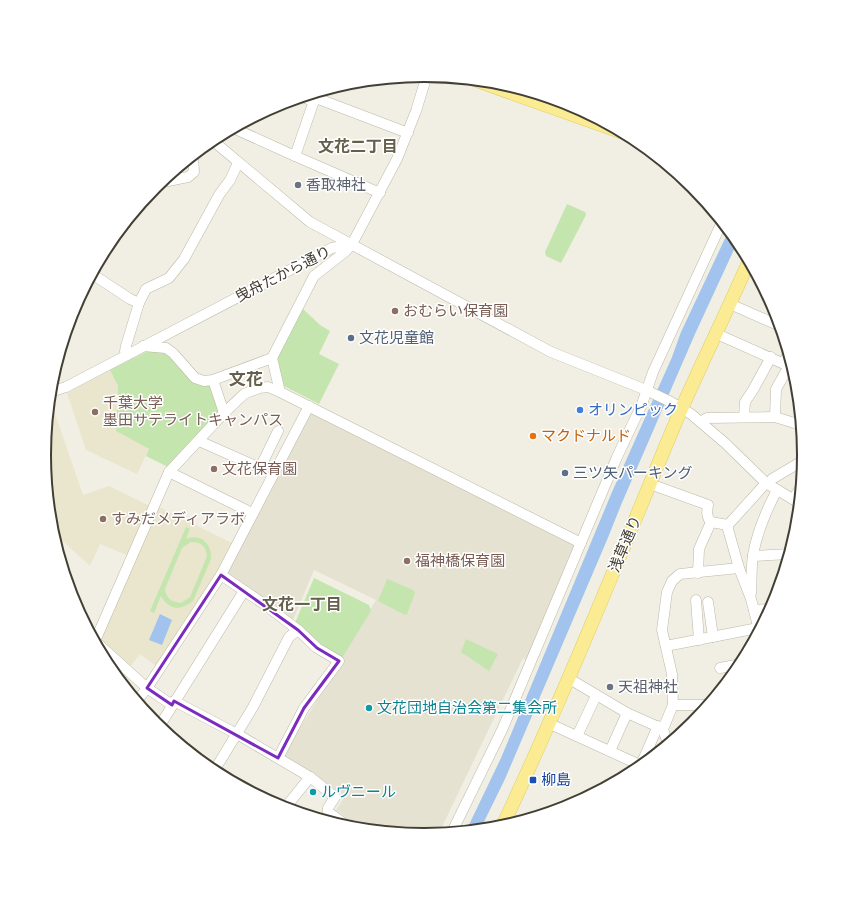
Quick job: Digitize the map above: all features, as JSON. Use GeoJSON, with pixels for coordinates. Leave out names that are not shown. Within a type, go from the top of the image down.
{"type":"FeatureCollection","features":[{"type":"Feature","properties":{"kind":"main road"},"geometry":{"type":"LineString","coordinates":[[508,92],[592,121]]}},
{"type":"Feature","properties":{"kind":"main road","name":"浅草通り"},"geometry":{"type":"LineString","coordinates":[[506,819],[568,678],[650,484],[677,405],[716,334],[746,267]]}},
{"type":"Feature","properties":{"kind":"street","name":"曳舟たから通り"},"geometry":{"type":"LineString","coordinates":[[57,390],[66,387],[332,248],[352,244],[397,159],[408,133],[425,82]]}},
{"type":"Feature","properties":{"kind":"street"},"geometry":{"type":"LineString","coordinates":[[318,98],[408,133]]}},
{"type":"Feature","properties":{"kind":"street"},"geometry":{"type":"LineString","coordinates":[[295,156],[315,99]]}},
{"type":"Feature","properties":{"kind":"street"},"geometry":{"type":"LineString","coordinates":[[240,131],[380,193]]}},
{"type":"Feature","properties":{"kind":"street"},"geometry":{"type":"LineString","coordinates":[[217,145],[306,220],[551,352],[648,391],[677,405],[702,421],[767,483],[794,500]]}},
{"type":"Feature","properties":{"kind":"street"},"geometry":{"type":"LineString","coordinates":[[172,180],[188,177],[194,172],[193,162]]}},
{"type":"Feature","properties":{"kind":"street"},"geometry":{"type":"LineString","coordinates":[[127,355],[125,351],[126,346],[139,303],[146,289],[169,278],[184,259],[219,195],[230,180],[238,163]]}},
{"type":"Feature","properties":{"kind":"street"},"geometry":{"type":"LineString","coordinates":[[455,826],[502,730],[617,457],[648,391],[720,228]]}},
{"type":"Feature","properties":{"kind":"street"},"geometry":{"type":"LineString","coordinates":[[280,392],[272,358],[314,276],[346,251],[352,244]]}},
{"type":"Feature","properties":{"kind":"street"},"geometry":{"type":"LineString","coordinates":[[96,277],[130,300],[139,303]]}},
{"type":"Feature","properties":{"kind":"street"},"geometry":{"type":"LineString","coordinates":[[730,304],[773,323]]}},
{"type":"Feature","properties":{"kind":"street"},"geometry":{"type":"LineString","coordinates":[[716,334],[786,364]]}},
{"type":"Feature","properties":{"kind":"street"},"geometry":{"type":"LineString","coordinates":[[143,346],[166,348],[173,353],[195,378],[204,381],[213,380],[272,358]]}},
{"type":"Feature","properties":{"kind":"street"},"geometry":{"type":"LineString","coordinates":[[744,417],[745,402],[771,357]]}},
{"type":"Feature","properties":{"kind":"street"},"geometry":{"type":"LineString","coordinates":[[775,417],[776,389],[787,370]]}},
{"type":"Feature","properties":{"kind":"street"},"geometry":{"type":"LineString","coordinates":[[213,380],[224,414]]}},
{"type":"Feature","properties":{"kind":"street"},"geometry":{"type":"LineString","coordinates":[[98,635],[170,472],[244,394],[259,388],[268,387],[280,392],[582,543]]}},
{"type":"Feature","properties":{"kind":"street"},"geometry":{"type":"LineString","coordinates":[[140,697],[221,575],[309,406]]}},
{"type":"Feature","properties":{"kind":"street"},"geometry":{"type":"LineString","coordinates":[[702,421],[707,418],[775,417],[795,423]]}},
{"type":"Feature","properties":{"kind":"street"},"geometry":{"type":"LineString","coordinates":[[198,441],[260,468],[278,431]]}},
{"type":"Feature","properties":{"kind":"street"},"geometry":{"type":"LineString","coordinates":[[757,623],[728,525],[767,483],[797,464]]}},
{"type":"Feature","properties":{"kind":"street"},"geometry":{"type":"LineString","coordinates":[[170,472],[252,514]]}},
{"type":"Feature","properties":{"kind":"street"},"geometry":{"type":"LineString","coordinates":[[650,484],[708,505],[708,515],[711,522],[699,549],[698,573]]}},
{"type":"Feature","properties":{"kind":"street"},"geometry":{"type":"LineString","coordinates":[[751,599],[753,556],[758,533],[766,510],[777,490]]}},
{"type":"Feature","properties":{"kind":"street"},"geometry":{"type":"LineString","coordinates":[[711,522],[728,525]]}},
{"type":"Feature","properties":{"kind":"street"},"geometry":{"type":"LineString","coordinates":[[753,556],[783,554]]}},
{"type":"Feature","properties":{"kind":"street"},"geometry":{"type":"LineString","coordinates":[[647,754],[674,706],[672,674],[662,630],[667,592],[672,581],[680,574],[740,568]]}},
{"type":"Feature","properties":{"kind":"street"},"geometry":{"type":"LineString","coordinates":[[221,575],[298,630],[317,648],[340,661],[304,708],[278,758]]}},
{"type":"Feature","properties":{"kind":"street"},"geometry":{"type":"LineString","coordinates":[[162,721],[244,590]]}},
{"type":"Feature","properties":{"kind":"street"},"geometry":{"type":"LineString","coordinates":[[696,600],[699,640]]}},
{"type":"Feature","properties":{"kind":"street"},"geometry":{"type":"LineString","coordinates":[[708,602],[713,637]]}},
{"type":"Feature","properties":{"kind":"street"},"geometry":{"type":"LineString","coordinates":[[754,610],[764,609]]}},
{"type":"Feature","properties":{"kind":"street"},"geometry":{"type":"LineString","coordinates":[[218,765],[237,734],[289,637],[298,630]]}},
{"type":"Feature","properties":{"kind":"street"},"geometry":{"type":"LineString","coordinates":[[666,646],[754,630]]}},
{"type":"Feature","properties":{"kind":"street"},"geometry":{"type":"LineString","coordinates":[[108,652],[147,688],[173,703],[237,734],[310,777],[335,797],[328,808],[328,812],[335,817]]}},
{"type":"Feature","properties":{"kind":"street"},"geometry":{"type":"LineString","coordinates":[[116,665],[119,662]]}},
{"type":"Feature","properties":{"kind":"street"},"geometry":{"type":"LineString","coordinates":[[720,668],[731,666]]}},
{"type":"Feature","properties":{"kind":"street"},"geometry":{"type":"LineString","coordinates":[[568,678],[627,713],[661,728],[666,739]]}},
{"type":"Feature","properties":{"kind":"street"},"geometry":{"type":"LineString","coordinates":[[577,736],[596,696]]}},
{"type":"Feature","properties":{"kind":"street"},"geometry":{"type":"LineString","coordinates":[[674,706],[700,705]]}},
{"type":"Feature","properties":{"kind":"street"},"geometry":{"type":"LineString","coordinates":[[610,751],[627,713]]}},
{"type":"Feature","properties":{"kind":"street"},"geometry":{"type":"LineString","coordinates":[[548,723],[634,763]]}},
{"type":"Feature","properties":{"kind":"street"},"geometry":{"type":"LineString","coordinates":[[289,803],[310,777]]}},
{"type":"Feature","properties":{"kind":"highlighted area"},"geometry":{"type":"Polygon","coordinates":[[[221,575],[298,630],[317,648],[339,661],[304,708],[278,758],[174,701],[172,705],[147,688],[221,575]]]}},
{"type":"Feature","properties":{"kind":"shaded area","name":"千葉大学 墨田サテライトキャンパス"},"geometry":{"type":"Polygon","coordinates":[[[110,370],[118,386],[116,431],[149,449],[137,474],[86,450],[67,393],[110,370]]]}},
{"type":"Feature","properties":{"kind":"shaded area","name":"すみだメディアラボ"},"geometry":{"type":"Polygon","coordinates":[[[54,410],[83,495],[109,486],[150,506],[129,556],[100,544],[90,566],[61,539],[58,528],[54,504],[51,455],[54,410]]]}},
{"type":"Feature","properties":{"kind":"shaded area"},"geometry":{"type":"Polygon","coordinates":[[[308,411],[575,542],[576,546],[528,661],[523,658],[442,827],[400,827],[351,821],[336,810],[345,796],[285,758],[284,753],[335,672],[342,656],[376,600],[314,570],[293,620],[225,573],[308,411]]]}},
{"type":"Feature","properties":{"kind":"shaded area"},"geometry":{"type":"Polygon","coordinates":[[[159,507],[232,543],[188,619],[156,666],[140,654],[129,668],[100,640],[159,507]]]}},
{"type":"Feature","properties":{"kind":"green space"},"geometry":{"type":"Polygon","coordinates":[[[567,204],[585,212],[586,215],[561,263],[546,256],[545,252],[567,204]]]}},
{"type":"Feature","properties":{"kind":"green space"},"geometry":{"type":"Polygon","coordinates":[[[303,309],[320,325],[330,331],[319,354],[339,364],[319,404],[284,386],[277,359],[303,309]]]}},
{"type":"Feature","properties":{"kind":"green space"},"geometry":{"type":"Polygon","coordinates":[[[160,350],[171,358],[187,376],[210,382],[219,412],[168,467],[146,456],[149,449],[116,431],[118,386],[110,370],[146,352],[160,350]]]}},
{"type":"Feature","properties":{"kind":"green space"},"geometry":{"type":"Polygon","coordinates":[[[186,527],[190,529],[186,539],[196,537],[201,539],[207,544],[211,554],[211,559],[193,601],[179,608],[175,608],[164,601],[161,596],[154,613],[150,611],[186,527]],[[191,542],[182,548],[165,589],[168,598],[175,602],[181,603],[190,597],[207,556],[204,547],[195,542],[191,542]]]}},
{"type":"Feature","properties":{"kind":"green space"},"geometry":{"type":"Polygon","coordinates":[[[314,578],[369,605],[371,611],[342,658],[318,644],[295,623],[314,578]]]}},
{"type":"Feature","properties":{"kind":"green space"},"geometry":{"type":"Polygon","coordinates":[[[387,579],[413,590],[415,593],[407,614],[405,615],[378,601],[387,579]]]}},
{"type":"Feature","properties":{"kind":"green space"},"geometry":{"type":"Polygon","coordinates":[[[466,639],[498,654],[489,671],[461,652],[466,639]]]}},
{"type":"Feature","properties":{"kind":"water"},"geometry":{"type":"Polygon","coordinates":[[[726,236],[734,249],[695,334],[621,505],[505,779],[483,823],[469,825],[501,758],[612,492],[672,357],[681,332],[726,236]]]}},
{"type":"Feature","properties":{"kind":"water"},"geometry":{"type":"Polygon","coordinates":[[[160,614],[172,620],[162,645],[149,640],[160,614]]]}},
{"type":"Feature","properties":{"kind":"place","name":"香取神社"},"geometry":{"type":"Point","coordinates":[298,185]}},
{"type":"Feature","properties":{"kind":"place","name":"おむらい保育園"},"geometry":{"type":"Point","coordinates":[395,311]}},
{"type":"Feature","properties":{"kind":"place","name":"文花児童館"},"geometry":{"type":"Point","coordinates":[351,338]}},
{"type":"Feature","properties":{"kind":"place","name":"オリンピック"},"geometry":{"type":"Point","coordinates":[580,410]}},
{"type":"Feature","properties":{"kind":"place","name":"千葉大学 墨田サテライトキャンパス"},"geometry":{"type":"Point","coordinates":[95,412]}},
{"type":"Feature","properties":{"kind":"place","name":"マクドナルド"},"geometry":{"type":"Point","coordinates":[533,436]}},
{"type":"Feature","properties":{"kind":"place","name":"文花保育園"},"geometry":{"type":"Point","coordinates":[214,469]}},
{"type":"Feature","properties":{"kind":"place","name":"三ツ矢パーキング"},"geometry":{"type":"Point","coordinates":[565,473]}},
{"type":"Feature","properties":{"kind":"place","name":"すみだメディアラボ"},"geometry":{"type":"Point","coordinates":[103,519]}},
{"type":"Feature","properties":{"kind":"place","name":"福神橋保育園"},"geometry":{"type":"Point","coordinates":[407,561]}},
{"type":"Feature","properties":{"kind":"place","name":"天祖神社"},"geometry":{"type":"Point","coordinates":[610,687]}},
{"type":"Feature","properties":{"kind":"place","name":"文花団地自治会第二集会所"},"geometry":{"type":"Point","coordinates":[369,708]}},
{"type":"Feature","properties":{"kind":"place","name":"柳島"},"geometry":{"type":"Point","coordinates":[533,780]}},
{"type":"Feature","properties":{"kind":"place","name":"ルヴニール"},"geometry":{"type":"Point","coordinates":[313,792]}},
{"type":"Feature","properties":{"kind":"district","name":"文花二丁目"},"geometry":{"type":"Point","coordinates":[358,146]}},
{"type":"Feature","properties":{"kind":"district","name":"文花"},"geometry":{"type":"Point","coordinates":[246,379]}},
{"type":"Feature","properties":{"kind":"district","name":"文花一丁目"},"geometry":{"type":"Point","coordinates":[302,604]}}]}
